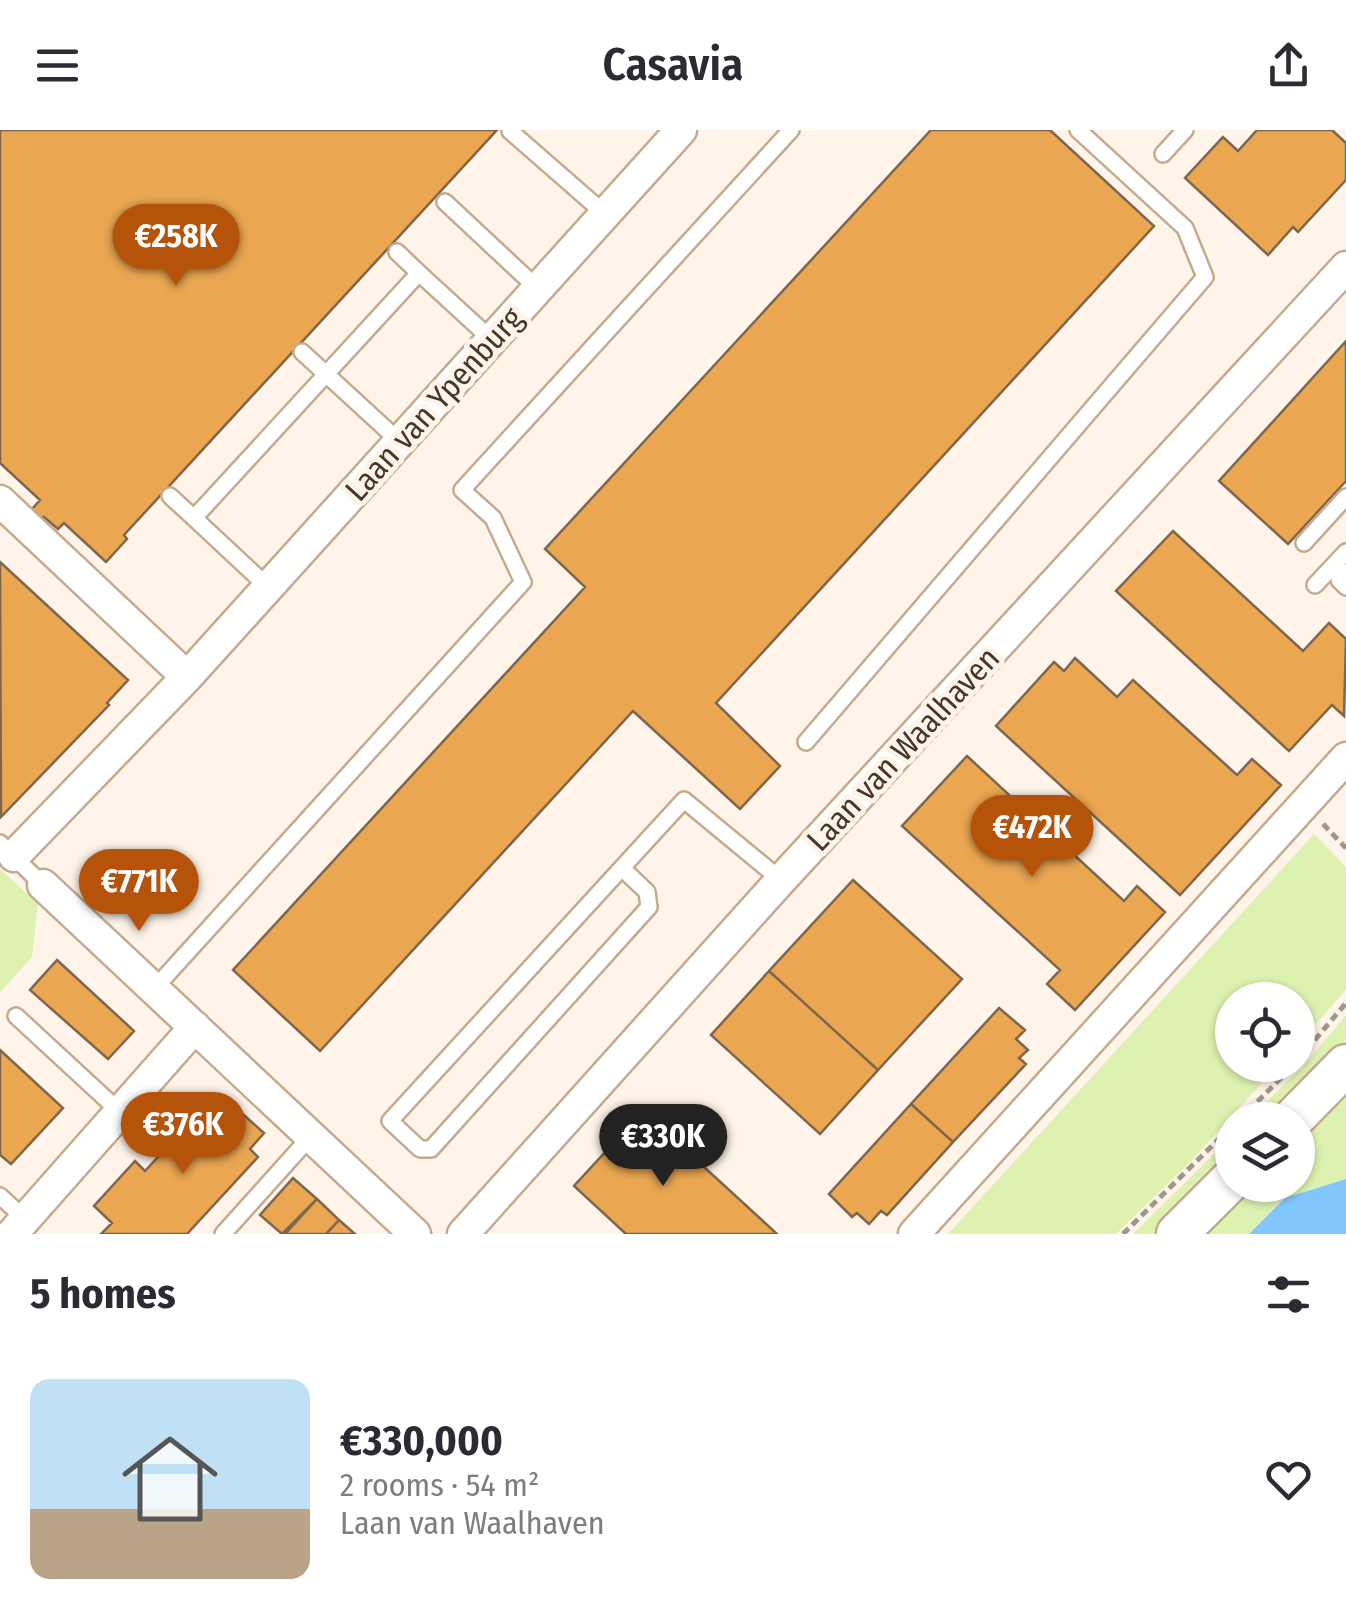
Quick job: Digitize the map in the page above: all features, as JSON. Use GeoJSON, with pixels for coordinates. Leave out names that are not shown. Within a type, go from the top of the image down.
{"type":"FeatureCollection","features":[{"type":"Feature","properties":{"kind":"main road"},"geometry":{"type":"LineString","coordinates":[[1309,1102],[1346,1064]]}},
{"type":"Feature","properties":{"kind":"main road"},"geometry":{"type":"LineString","coordinates":[[1177,1234],[1215,1196]]}},
{"type":"Feature","properties":{"kind":"street","name":"Laan van Ypenburg"},"geometry":{"type":"LineString","coordinates":[[7,850],[187,677],[605,214],[671,133]]}},
{"type":"Feature","properties":{"kind":"street","name":"Laan van Waalhaven"},"geometry":{"type":"LineString","coordinates":[[463,1234],[781,880],[1346,267]]}},
{"type":"Feature","properties":{"kind":"street"},"geometry":{"type":"LineString","coordinates":[[0,501],[187,677]]}},
{"type":"Feature","properties":{"kind":"street"},"geometry":{"type":"LineString","coordinates":[[914,1234],[1346,758]]}},
{"type":"Feature","properties":{"kind":"street"},"geometry":{"type":"LineString","coordinates":[[43,885],[415,1234]]}},
{"type":"Feature","properties":{"kind":"street"},"geometry":{"type":"LineString","coordinates":[[18,1226],[195,1027]]}},
{"type":"Feature","properties":{"kind":"lane"},"geometry":{"type":"LineString","coordinates":[[154,988],[522,582],[492,518],[462,490],[791,130]]}},
{"type":"Feature","properties":{"kind":"lane"},"geometry":{"type":"LineString","coordinates":[[806,742],[1204,276],[1185,228],[1078,130]]}},
{"type":"Feature","properties":{"kind":"lane"},"geometry":{"type":"LineString","coordinates":[[1163,154],[1185,130]]}},
{"type":"Feature","properties":{"kind":"lane"},"geometry":{"type":"LineString","coordinates":[[510,131],[605,214]]}},
{"type":"Feature","properties":{"kind":"lane"},"geometry":{"type":"LineString","coordinates":[[445,202],[538,289]]}},
{"type":"Feature","properties":{"kind":"lane"},"geometry":{"type":"LineString","coordinates":[[397,252],[491,339]]}},
{"type":"Feature","properties":{"kind":"lane"},"geometry":{"type":"LineString","coordinates":[[194,518],[418,273]]}},
{"type":"Feature","properties":{"kind":"lane"},"geometry":{"type":"LineString","coordinates":[[302,352],[400,442]]}},
{"type":"Feature","properties":{"kind":"lane"},"geometry":{"type":"LineString","coordinates":[[170,496],[269,588]]}},
{"type":"Feature","properties":{"kind":"lane"},"geometry":{"type":"LineString","coordinates":[[1304,543],[1346,497]]}},
{"type":"Feature","properties":{"kind":"lane"},"geometry":{"type":"LineString","coordinates":[[1315,586],[1346,552]]}},
{"type":"Feature","properties":{"kind":"lane"},"geometry":{"type":"LineString","coordinates":[[1346,572],[1338,580],[1346,587]]}},
{"type":"Feature","properties":{"kind":"lane"},"geometry":{"type":"LineString","coordinates":[[623,869],[647,892],[649,907],[431,1149],[420,1149],[390,1121],[684,800],[781,880]]}},
{"type":"Feature","properties":{"kind":"lane"},"geometry":{"type":"LineString","coordinates":[[7,850],[43,885]]}},
{"type":"Feature","properties":{"kind":"lane"},"geometry":{"type":"LineString","coordinates":[[16,1016],[120,1112]]}},
{"type":"Feature","properties":{"kind":"lane"},"geometry":{"type":"LineString","coordinates":[[223,1234],[312,1136]]}},
{"type":"Feature","properties":{"kind":"lane"},"geometry":{"type":"LineString","coordinates":[[0,1196],[18,1226]]}},
{"type":"Feature","properties":{"kind":"path"},"geometry":{"type":"LineString","coordinates":[[1315,1040],[1346,1003]]}},
{"type":"Feature","properties":{"kind":"path"},"geometry":{"type":"LineString","coordinates":[[1257,1102],[1277,1082]]}},
{"type":"Feature","properties":{"kind":"path"},"geometry":{"type":"LineString","coordinates":[[1123,1234],[1215,1143]]}},
{"type":"Feature","properties":{"kind":"green space"},"geometry":{"type":"Polygon","coordinates":[[[1314,834],[1346,867],[1346,990],[1315,1025],[1315,982],[1215,982],[1215,1082],[1263,1082],[1244,1102],[1215,1102],[1215,1134],[1190,1162],[1116,1234],[948,1234],[1314,834]]]}},
{"type":"Feature","properties":{"kind":"green space"},"geometry":{"type":"Polygon","coordinates":[[[0,869],[38,904],[32,957],[0,992],[0,869]]]}},
{"type":"Feature","properties":{"kind":"green space"},"geometry":{"type":"Polygon","coordinates":[[[1346,1015],[1346,1040],[1315,1073],[1315,1052],[1346,1015]]]}},
{"type":"Feature","properties":{"kind":"green space"},"geometry":{"type":"Polygon","coordinates":[[[1287,1082],[1307,1082],[1288,1102],[1266,1102],[1287,1082]]]}},
{"type":"Feature","properties":{"kind":"green space"},"geometry":{"type":"Polygon","coordinates":[[[1346,1084],[1346,1179],[1315,1189],[1315,1114],[1346,1084]]]}},
{"type":"Feature","properties":{"kind":"green space"},"geometry":{"type":"Polygon","coordinates":[[[1215,1153],[1215,1176],[1156,1234],[1133,1234],[1215,1153]]]}},
{"type":"Feature","properties":{"kind":"green space"},"geometry":{"type":"Polygon","coordinates":[[[1226,1202],[1281,1202],[1249,1234],[1194,1234],[1226,1202]]]}},
{"type":"Feature","properties":{"kind":"water"},"geometry":{"type":"Polygon","coordinates":[[[1346,1179],[1346,1234],[1249,1234],[1281,1202],[1315,1202],[1315,1189],[1346,1179]]]}},
{"type":"Feature","properties":{"kind":"building"},"geometry":{"type":"Polygon","coordinates":[[[0,130],[497,130],[124,535],[127,539],[106,562],[64,523],[58,529],[44,517],[38,518],[32,509],[40,500],[0,463],[0,130]]]}},
{"type":"Feature","properties":{"kind":"building"},"geometry":{"type":"Polygon","coordinates":[[[931,130],[1050,130],[1154,226],[716,703],[780,766],[740,809],[633,711],[320,1051],[233,970],[585,587],[545,549],[931,130]]]}},
{"type":"Feature","properties":{"kind":"building"},"geometry":{"type":"Polygon","coordinates":[[[1257,130],[1332,130],[1346,143],[1346,180],[1298,232],[1293,227],[1268,255],[1185,178],[1223,137],[1238,151],[1257,130]]]}},
{"type":"Feature","properties":{"kind":"building"},"geometry":{"type":"Polygon","coordinates":[[[1346,341],[1346,481],[1288,544],[1219,481],[1346,341]]]}},
{"type":"Feature","properties":{"kind":"building"},"geometry":{"type":"Polygon","coordinates":[[[1173,531],[1303,651],[1329,623],[1346,639],[1344,716],[1332,705],[1289,751],[1116,591],[1173,531]]]}},
{"type":"Feature","properties":{"kind":"building"},"geometry":{"type":"Polygon","coordinates":[[[0,562],[128,680],[109,705],[1,817],[0,562]]]}},
{"type":"Feature","properties":{"kind":"building"},"geometry":{"type":"Polygon","coordinates":[[[1075,658],[1117,697],[1133,680],[1237,775],[1252,759],[1281,785],[1180,895],[996,726],[1054,662],[1064,671],[1075,658]]]}},
{"type":"Feature","properties":{"kind":"building"},"geometry":{"type":"Polygon","coordinates":[[[967,756],[1124,901],[1137,886],[1165,912],[1075,1010],[1047,984],[1060,970],[902,826],[967,756]]]}},
{"type":"Feature","properties":{"kind":"building"},"geometry":{"type":"Polygon","coordinates":[[[853,880],[962,979],[878,1070],[769,971],[853,880]]]}},
{"type":"Feature","properties":{"kind":"building"},"geometry":{"type":"Polygon","coordinates":[[[57,960],[134,1031],[108,1059],[30,990],[57,960]]]}},
{"type":"Feature","properties":{"kind":"building"},"geometry":{"type":"Polygon","coordinates":[[[769,971],[878,1070],[820,1134],[711,1035],[769,971]]]}},
{"type":"Feature","properties":{"kind":"building"},"geometry":{"type":"Polygon","coordinates":[[[999,1008],[1025,1030],[1016,1039],[1028,1050],[1019,1058],[1026,1064],[953,1142],[911,1104],[999,1008]]]}},
{"type":"Feature","properties":{"kind":"building"},"geometry":{"type":"Polygon","coordinates":[[[0,1050],[63,1108],[11,1164],[0,1155],[0,1050]]]}},
{"type":"Feature","properties":{"kind":"building"},"geometry":{"type":"Polygon","coordinates":[[[227,1100],[264,1133],[250,1149],[258,1157],[187,1234],[101,1234],[112,1223],[94,1206],[135,1161],[145,1171],[204,1107],[213,1116],[227,1100]]]}},
{"type":"Feature","properties":{"kind":"building"},"geometry":{"type":"Polygon","coordinates":[[[911,1104],[953,1142],[887,1215],[881,1211],[869,1224],[857,1213],[852,1217],[829,1194],[911,1104]]]}},
{"type":"Feature","properties":{"kind":"building"},"geometry":{"type":"Polygon","coordinates":[[[643,1111],[777,1234],[626,1234],[574,1186],[643,1111]]]}},
{"type":"Feature","properties":{"kind":"building"},"geometry":{"type":"Polygon","coordinates":[[[293,1178],[317,1199],[282,1234],[260,1215],[293,1178]]]}},
{"type":"Feature","properties":{"kind":"building"},"geometry":{"type":"Polygon","coordinates":[[[317,1199],[339,1220],[326,1234],[285,1234],[317,1199]]]}},
{"type":"Feature","properties":{"kind":"building"},"geometry":{"type":"Polygon","coordinates":[[[339,1220],[355,1234],[326,1234],[339,1220]]]}}]}
